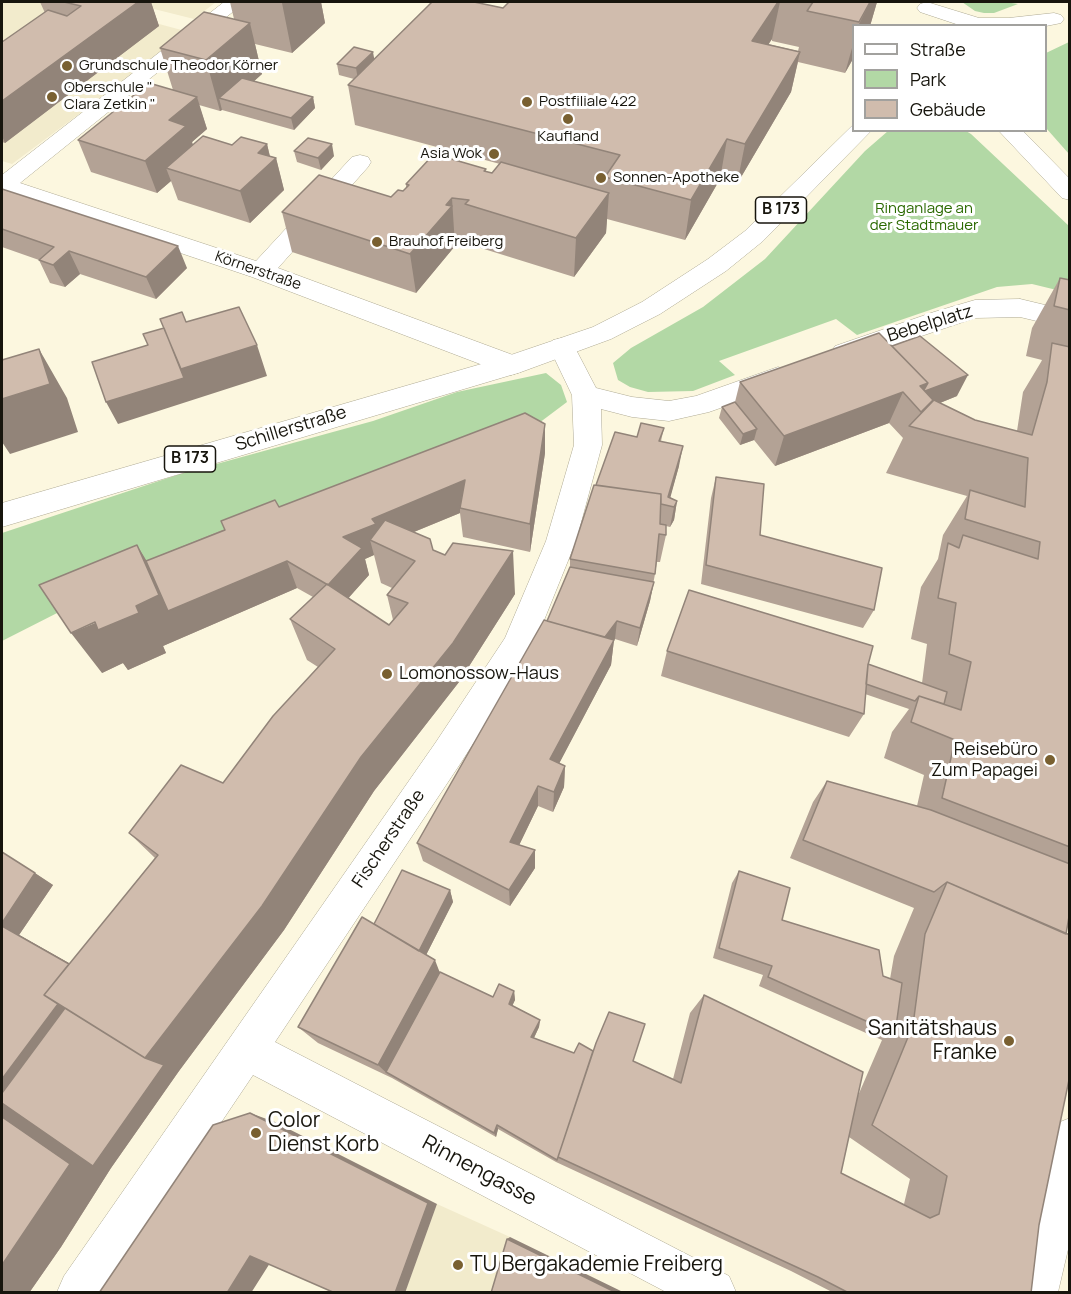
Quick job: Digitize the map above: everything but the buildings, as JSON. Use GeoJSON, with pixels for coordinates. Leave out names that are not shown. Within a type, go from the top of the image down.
{"type":"FeatureCollection","features":[{"type":"Feature","properties":{"kind":"street"},"geometry":{"type":"LineString","coordinates":[[2,185],[235,2]]}},
{"type":"Feature","properties":{"kind":"street"},"geometry":{"type":"LineString","coordinates":[[925,4],[978,24],[1009,24],[1055,19]]}},
{"type":"Feature","properties":{"kind":"street"},"geometry":{"type":"LineString","coordinates":[[925,4],[936,24]]}},
{"type":"Feature","properties":{"kind":"street","name":"B 173"},"geometry":{"type":"LineString","coordinates":[[512,365],[602,333],[651,308],[694,282],[754,236],[859,132]]}},
{"type":"Feature","properties":{"kind":"street"},"geometry":{"type":"LineString","coordinates":[[1011,132],[1050,175],[1070,193]]}},
{"type":"Feature","properties":{"kind":"street"},"geometry":{"type":"LineString","coordinates":[[261,271],[360,162]]}},
{"type":"Feature","properties":{"kind":"street","name":"Körnerstraße"},"geometry":{"type":"LineString","coordinates":[[2,185],[261,271],[512,365]]}},
{"type":"Feature","properties":{"kind":"street","name":"Bebelplatz"},"geometry":{"type":"LineString","coordinates":[[586,395],[632,407],[669,411],[699,405],[912,328],[975,309],[1020,308],[1070,320]]}},
{"type":"Feature","properties":{"kind":"street","name":"Fischerstraße"},"geometry":{"type":"LineString","coordinates":[[80,1293],[448,753],[518,645],[561,541],[588,445],[586,395],[562,347]]}},
{"type":"Feature","properties":{"kind":"street","name":"Schillerstraße"},"geometry":{"type":"LineString","coordinates":[[2,515],[512,365]]}},
{"type":"Feature","properties":{"kind":"street","name":"Rinnengasse"},"geometry":{"type":"LineString","coordinates":[[246,1049],[713,1293]]}},
{"type":"Feature","properties":{"kind":"street"},"geometry":{"type":"LineString","coordinates":[[1035,1293],[1070,1139]]}},
{"type":"Feature","properties":{"kind":"shaded area","name":"Oberschule \" Clara Zetkin \""},"geometry":{"type":"Polygon","coordinates":[[[2,2],[77,2],[189,32],[12,164],[2,161],[2,2]]]}},
{"type":"Feature","properties":{"kind":"shaded area"},"geometry":{"type":"Polygon","coordinates":[[[126,2],[216,2],[194,19],[126,2]]]}},
{"type":"Feature","properties":{"kind":"shaded area","name":"TU Bergakademie Freiberg"},"geometry":{"type":"Polygon","coordinates":[[[437,1204],[510,1237],[493,1292],[405,1292],[437,1204]]]}},
{"type":"Feature","properties":{"kind":"green space"},"geometry":{"type":"Polygon","coordinates":[[[962,2],[1018,4],[994,13],[984,13],[975,11],[962,2]]]}},
{"type":"Feature","properties":{"kind":"green space"},"geometry":{"type":"Polygon","coordinates":[[[1069,42],[1069,154],[1047,129],[1047,53],[1069,42]]]}},
{"type":"Feature","properties":{"kind":"green space","name":"Ringanlage an der Stadtmauer"},"geometry":{"type":"Polygon","coordinates":[[[887,132],[968,132],[971,134],[1069,226],[1069,293],[1032,284],[997,287],[857,335],[836,319],[719,361],[735,375],[693,391],[648,392],[630,387],[618,380],[613,363],[631,348],[703,307],[765,259],[865,151],[887,132]]]}},
{"type":"Feature","properties":{"kind":"green space"},"geometry":{"type":"Polygon","coordinates":[[[546,373],[561,385],[567,402],[539,423],[67,608],[2,641],[2,533],[180,474],[373,421],[457,392],[546,373]]]}},
{"type":"Feature","properties":{"kind":"place","name":"Grundschule Theodor Körner"},"geometry":{"type":"Point","coordinates":[67,66]}},
{"type":"Feature","properties":{"kind":"place","name":"Oberschule \" Clara Zetkin \""},"geometry":{"type":"Point","coordinates":[52,97]}},
{"type":"Feature","properties":{"kind":"place","name":"Postfiliale 422"},"geometry":{"type":"Point","coordinates":[527,102]}},
{"type":"Feature","properties":{"kind":"place","name":"Kaufland"},"geometry":{"type":"Point","coordinates":[568,119]}},
{"type":"Feature","properties":{"kind":"place","name":"Asia Wok"},"geometry":{"type":"Point","coordinates":[494,154]}},
{"type":"Feature","properties":{"kind":"place","name":"Sonnen-Apotheke"},"geometry":{"type":"Point","coordinates":[601,178]}},
{"type":"Feature","properties":{"kind":"place","name":"Brauhof Freiberg"},"geometry":{"type":"Point","coordinates":[377,242]}},
{"type":"Feature","properties":{"kind":"place","name":"Lomonossow-Haus"},"geometry":{"type":"Point","coordinates":[387,674]}},
{"type":"Feature","properties":{"kind":"place","name":"Reisebüro Zum Papagei"},"geometry":{"type":"Point","coordinates":[1050,760]}},
{"type":"Feature","properties":{"kind":"place","name":"Sanitätshaus Franke"},"geometry":{"type":"Point","coordinates":[1009,1041]}},
{"type":"Feature","properties":{"kind":"place","name":"Color Dienst Korb"},"geometry":{"type":"Point","coordinates":[256,1133]}},
{"type":"Feature","properties":{"kind":"place","name":"TU Bergakademie Freiberg"},"geometry":{"type":"Point","coordinates":[458,1265]}}]}
